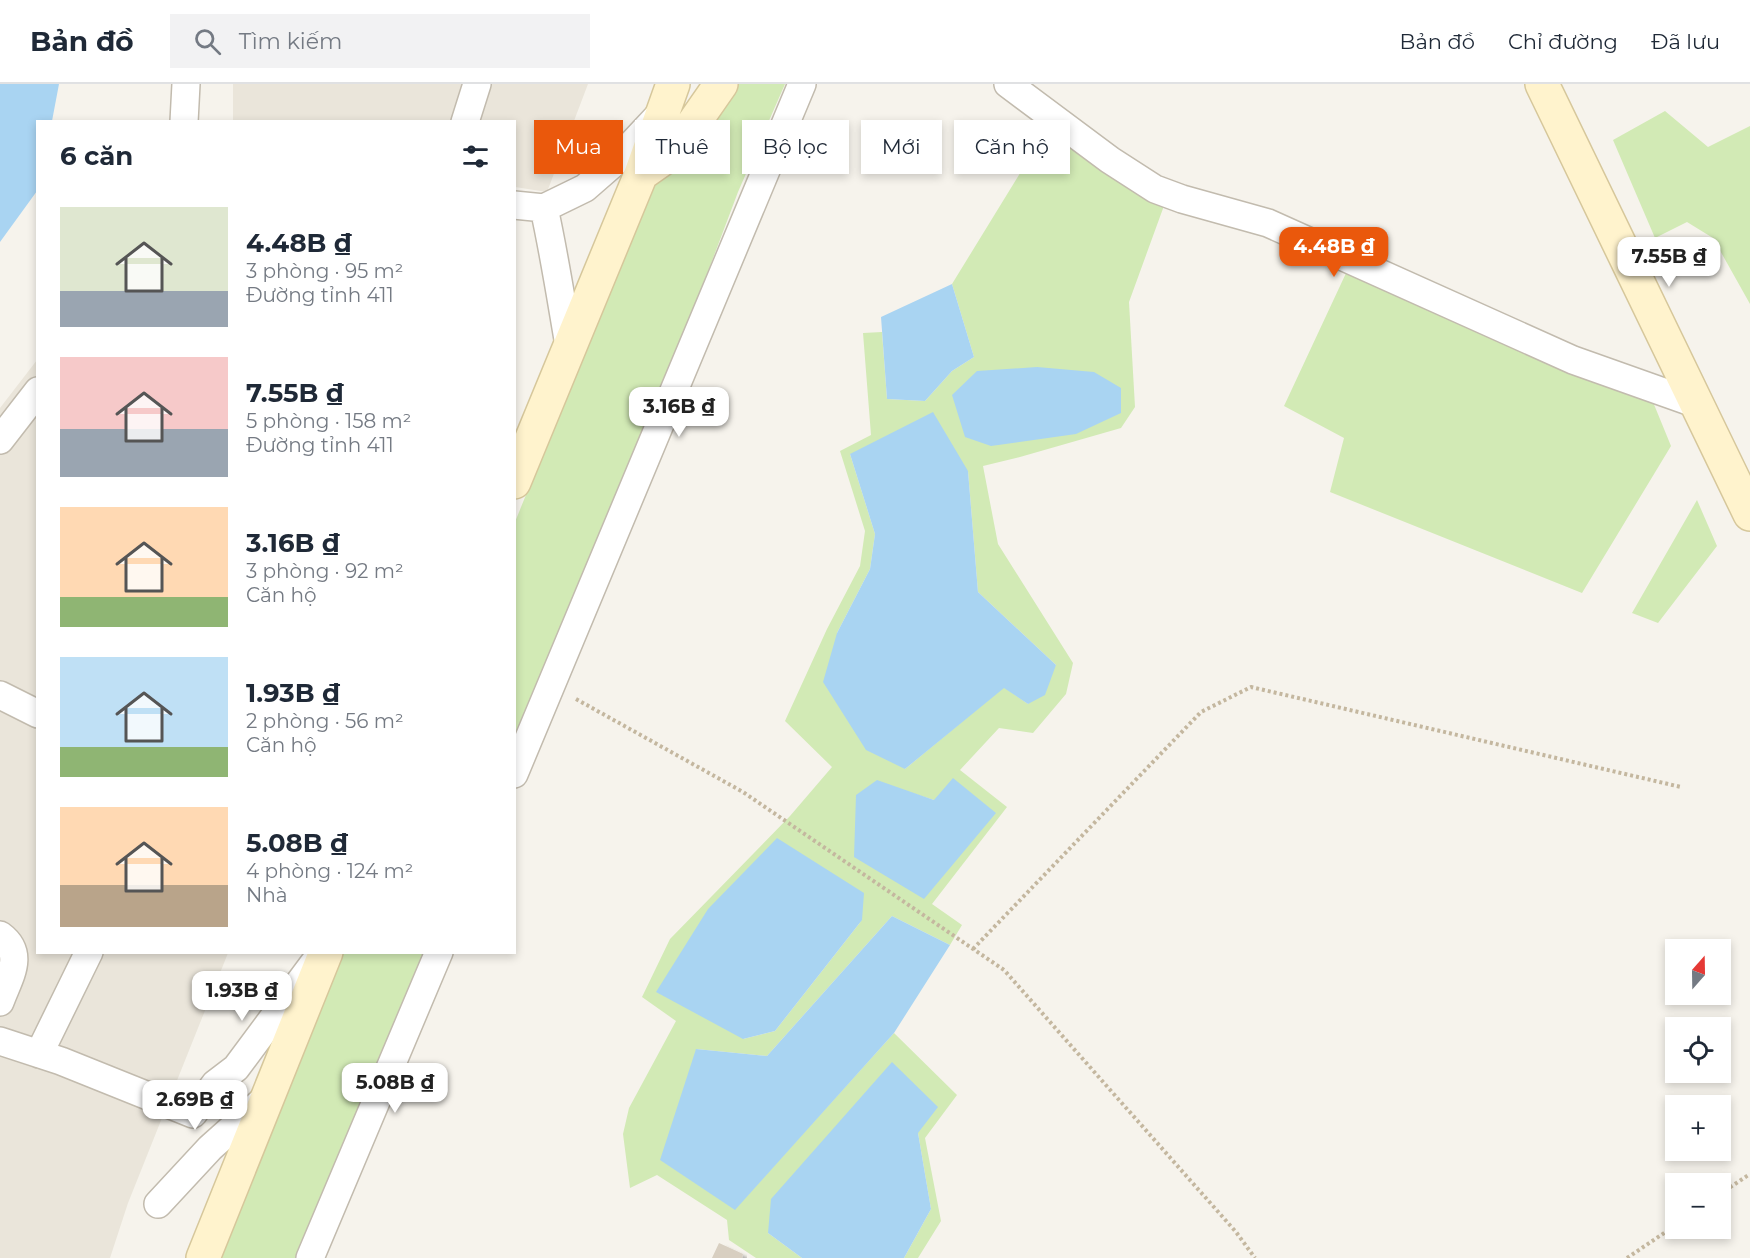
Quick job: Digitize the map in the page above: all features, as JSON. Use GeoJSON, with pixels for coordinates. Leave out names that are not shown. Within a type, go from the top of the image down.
{"type":"FeatureCollection","features":[{"type":"Feature","properties":{"kind":"main road"},"geometry":{"type":"LineString","coordinates":[[696,120],[721,84]]}},
{"type":"Feature","properties":{"kind":"main road"},"geometry":{"type":"LineString","coordinates":[[1542,84],[1750,514]]}},
{"type":"Feature","properties":{"kind":"main road"},"geometry":{"type":"LineString","coordinates":[[660,120],[668,98]]}},
{"type":"Feature","properties":{"kind":"main road"},"geometry":{"type":"LineString","coordinates":[[516,477],[641,174]]}},
{"type":"Feature","properties":{"kind":"main road"},"geometry":{"type":"LineString","coordinates":[[203,1258],[323,954]]}},
{"type":"Feature","properties":{"kind":"street"},"geometry":{"type":"LineString","coordinates":[[184,120],[186,84]]}},
{"type":"Feature","properties":{"kind":"street"},"geometry":{"type":"LineString","coordinates":[[466,120],[477,84]]}},
{"type":"Feature","properties":{"kind":"street"},"geometry":{"type":"LineString","coordinates":[[516,769],[802,84]]}},
{"type":"Feature","properties":{"kind":"street"},"geometry":{"type":"LineString","coordinates":[[1008,84],[1110,160],[1155,189],[1268,223],[1573,360],[1697,404]]}},
{"type":"Feature","properties":{"kind":"street"},"geometry":{"type":"LineString","coordinates":[[516,205],[544,208],[585,188],[616,161],[668,98]]}},
{"type":"Feature","properties":{"kind":"street"},"geometry":{"type":"LineString","coordinates":[[544,208],[553,246],[556,279],[569,345]]}},
{"type":"Feature","properties":{"kind":"street"},"geometry":{"type":"LineString","coordinates":[[0,440],[36,394]]}},
{"type":"Feature","properties":{"kind":"street"},"geometry":{"type":"LineString","coordinates":[[0,695],[36,713]]}},
{"type":"Feature","properties":{"kind":"street"},"geometry":{"type":"LineString","coordinates":[[0,934],[13,947],[15,954],[0,1002]]}},
{"type":"Feature","properties":{"kind":"street"},"geometry":{"type":"LineString","coordinates":[[39,1054],[88,954]]}},
{"type":"Feature","properties":{"kind":"street"},"geometry":{"type":"LineString","coordinates":[[0,1041],[61,1061],[193,1114],[215,1084],[236,1068],[322,954]]}},
{"type":"Feature","properties":{"kind":"street"},"geometry":{"type":"LineString","coordinates":[[310,1258],[439,954]]}},
{"type":"Feature","properties":{"kind":"street"},"geometry":{"type":"LineString","coordinates":[[158,1204],[210,1148],[268,1096]]}},
{"type":"Feature","properties":{"kind":"path"},"geometry":{"type":"LineString","coordinates":[[552,685],[743,792],[1004,970],[1236,1232],[1255,1258]]}},
{"type":"Feature","properties":{"kind":"path"},"geometry":{"type":"LineString","coordinates":[[973,949],[1201,712],[1251,687],[1681,788]]}},
{"type":"Feature","properties":{"kind":"path"},"geometry":{"type":"LineString","coordinates":[[1731,1187],[1750,1174]]}},
{"type":"Feature","properties":{"kind":"path"},"geometry":{"type":"LineString","coordinates":[[1628,1258],[1665,1233]]}},
{"type":"Feature","properties":{"kind":"shaded area"},"geometry":{"type":"Polygon","coordinates":[[[233,84],[588,84],[574,120],[534,120],[534,174],[554,174],[547,192],[516,187],[516,120],[233,120],[233,84]]]}},
{"type":"Feature","properties":{"kind":"shaded area"},"geometry":{"type":"Polygon","coordinates":[[[36,361],[36,954],[228,954],[128,1203],[110,1258],[0,1258],[0,408],[36,361]]]}},
{"type":"Feature","properties":{"kind":"green space"},"geometry":{"type":"Polygon","coordinates":[[[734,84],[785,84],[769,120],[742,120],[742,174],[746,174],[661,396],[516,753],[516,520],[652,183],[659,174],[730,174],[730,120],[704,120],[734,84]]]}},
{"type":"Feature","properties":{"kind":"green space"},"geometry":{"type":"Polygon","coordinates":[[[1665,111],[1708,147],[1750,126],[1750,304],[1713,238],[1687,222],[1655,238],[1613,140],[1665,111]]]}},
{"type":"Feature","properties":{"kind":"green space"},"geometry":{"type":"Polygon","coordinates":[[[1070,140],[1165,203],[1129,302],[1135,407],[1121,428],[983,466],[998,544],[1073,663],[1066,694],[1033,733],[999,728],[960,770],[1007,807],[932,904],[962,925],[950,945],[892,916],[767,1056],[696,1049],[735,1209],[894,1033],[957,1095],[925,1138],[941,1221],[918,1258],[904,1258],[931,1209],[918,1133],[768,1233],[802,1258],[756,1258],[729,1240],[727,1220],[657,1175],[630,1188],[623,1134],[629,1108],[676,1021],[642,997],[670,939],[790,816],[832,767],[785,721],[827,629],[860,566],[865,531],[840,451],[871,435],[863,333],[882,332],[887,399],[925,401],[952,371],[974,357],[952,284],[1020,174],[1070,174],[1070,140]],[[850,454],[875,534],[870,569],[837,633],[905,769],[1004,687],[1028,704],[1056,665],[978,592],[968,471],[850,454]],[[909,792],[854,857],[934,800],[909,792]],[[862,920],[743,1039],[775,1031],[862,920]]]}},
{"type":"Feature","properties":{"kind":"green space"},"geometry":{"type":"Polygon","coordinates":[[[1347,271],[1653,402],[1671,446],[1582,593],[1330,492],[1344,438],[1284,406],[1347,271]]]}},
{"type":"Feature","properties":{"kind":"green space"},"geometry":{"type":"Polygon","coordinates":[[[1697,500],[1717,546],[1658,623],[1632,613],[1697,500]]]}},
{"type":"Feature","properties":{"kind":"green space"},"geometry":{"type":"Polygon","coordinates":[[[343,954],[432,954],[306,1258],[221,1258],[343,954]]]}},
{"type":"Feature","properties":{"kind":"water"},"geometry":{"type":"Polygon","coordinates":[[[0,84],[59,84],[52,120],[36,120],[36,192],[0,242],[0,84]]]}},
{"type":"Feature","properties":{"kind":"water"},"geometry":{"type":"Polygon","coordinates":[[[952,284],[974,357],[952,371],[925,401],[887,399],[881,317],[952,284]]]}},
{"type":"Feature","properties":{"kind":"water"},"geometry":{"type":"Polygon","coordinates":[[[1037,367],[1094,372],[1121,388],[1121,413],[1076,434],[991,446],[965,437],[952,395],[977,371],[1037,367]]]}},
{"type":"Feature","properties":{"kind":"water"},"geometry":{"type":"Polygon","coordinates":[[[933,412],[968,471],[978,592],[1056,665],[1045,695],[1028,704],[1004,688],[905,769],[866,750],[823,682],[837,633],[870,569],[875,534],[850,454],[933,412]]]}},
{"type":"Feature","properties":{"kind":"water"},"geometry":{"type":"Polygon","coordinates":[[[953,778],[996,813],[924,899],[854,857],[856,795],[877,780],[934,800],[953,778]]]}},
{"type":"Feature","properties":{"kind":"water"},"geometry":{"type":"Polygon","coordinates":[[[777,838],[864,893],[862,920],[775,1031],[743,1039],[656,992],[708,909],[777,838]]]}},
{"type":"Feature","properties":{"kind":"water"},"geometry":{"type":"Polygon","coordinates":[[[892,916],[950,945],[894,1033],[735,1210],[660,1160],[696,1049],[767,1056],[892,916]]]}},
{"type":"Feature","properties":{"kind":"water"},"geometry":{"type":"Polygon","coordinates":[[[892,1062],[938,1107],[918,1133],[931,1209],[904,1258],[802,1258],[768,1233],[771,1199],[892,1062]]]}},
{"type":"Feature","properties":{"kind":"building"},"geometry":{"type":"Polygon","coordinates":[[[719,1243],[743,1254],[742,1258],[712,1258],[719,1243]]]}}]}
